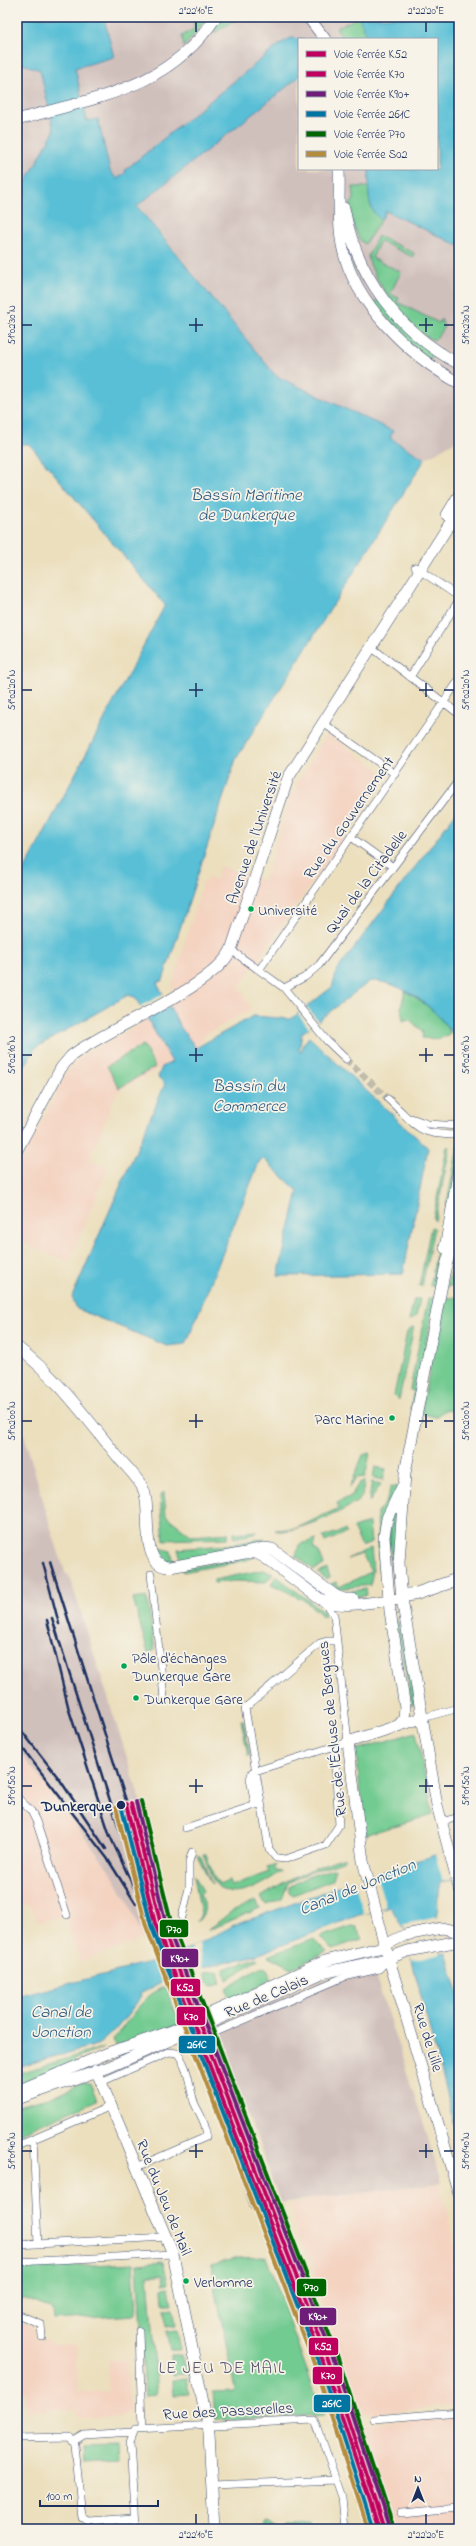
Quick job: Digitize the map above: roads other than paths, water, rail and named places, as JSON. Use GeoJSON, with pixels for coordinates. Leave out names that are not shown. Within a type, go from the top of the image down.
{"type":"FeatureCollection","features":[{"type":"Feature","properties":{"kind":"main road"},"geometry":{"type":"LineString","coordinates":[[17,120],[95,98],[143,82],[167,69],[194,46],[216,17]]}},
{"type":"Feature","properties":{"kind":"main road"},"geometry":{"type":"LineString","coordinates":[[308,17],[324,38]]}},
{"type":"Feature","properties":{"kind":"main road"},"geometry":{"type":"LineString","coordinates":[[339,172],[351,234],[362,264],[374,286],[395,315],[410,331],[432,349],[459,364]]}},
{"type":"Feature","properties":{"kind":"main road"},"geometry":{"type":"LineString","coordinates":[[339,172],[338,208],[342,246],[347,262],[366,298],[386,325],[408,350],[426,364],[459,383]]}},
{"type":"Feature","properties":{"kind":"main road","name":"Avenue de l'Université"},"geometry":{"type":"LineString","coordinates":[[17,1150],[68,1058],[214,972],[231,950],[284,787],[410,584],[459,496]]}},
{"type":"Feature","properties":{"kind":"main road","name":"Avenue de l'Université"},"geometry":{"type":"LineString","coordinates":[[418,569],[459,509]]}},
{"type":"Feature","properties":{"kind":"main road"},"geometry":{"type":"LineString","coordinates":[[445,1269],[446,1234],[459,1169]]}},
{"type":"Feature","properties":{"kind":"main road"},"geometry":{"type":"LineString","coordinates":[[459,1220],[445,1269],[403,1485],[399,1563],[402,1596],[441,1822],[459,1888]]}},
{"type":"Feature","properties":{"kind":"main road"},"geometry":{"type":"LineString","coordinates":[[17,1347],[36,1362],[64,1392],[141,1485],[145,1493],[149,1542],[154,1560],[160,1566],[170,1567],[245,1553],[261,1548],[272,1549],[334,1594],[346,1599],[402,1596]]}},
{"type":"Feature","properties":{"kind":"main road"},"geometry":{"type":"LineString","coordinates":[[397,1727],[405,1717],[388,1597],[384,1527],[403,1485]]}},
{"type":"Feature","properties":{"kind":"main road"},"geometry":{"type":"LineString","coordinates":[[245,1553],[262,1555],[320,1599],[339,1605],[388,1597]]}},
{"type":"Feature","properties":{"kind":"main road"},"geometry":{"type":"LineString","coordinates":[[404,1703],[412,1715],[422,1718]]}},
{"type":"Feature","properties":{"kind":"main road"},"geometry":{"type":"LineString","coordinates":[[348,1742],[422,1718]]}},
{"type":"Feature","properties":{"kind":"main road","name":"Rue de l'Écluse de Bergues"},"geometry":{"type":"LineString","coordinates":[[348,1742],[363,1861],[381,1930]]}},
{"type":"Feature","properties":{"kind":"main road"},"geometry":{"type":"LineString","coordinates":[[96,2070],[98,2065],[318,1963],[385,1946],[400,1937],[440,1928],[459,1932]]}},
{"type":"Feature","properties":{"kind":"main road","name":"Rue de Lille"},"geometry":{"type":"LineString","coordinates":[[381,1930],[459,2194]]}},
{"type":"Feature","properties":{"kind":"main road"},"geometry":{"type":"LineString","coordinates":[[17,2099],[38,2094],[218,2020],[317,1975],[389,1959],[408,1951],[459,1941]]}},
{"type":"Feature","properties":{"kind":"main road"},"geometry":{"type":"LineString","coordinates":[[17,2091],[108,2053],[172,2031]]}},
{"type":"Feature","properties":{"kind":"main road","name":"Rue du Jeu de Mail"},"geometry":{"type":"LineString","coordinates":[[96,2070],[173,2254],[208,2425],[214,2529]]}},
{"type":"Feature","properties":{"kind":"street"},"geometry":{"type":"LineString","coordinates":[[410,677],[459,599],[418,569]]}},
{"type":"Feature","properties":{"kind":"street"},"geometry":{"type":"LineString","coordinates":[[371,647],[459,714]]}},
{"type":"Feature","properties":{"kind":"street","name":"Rue du Gouvernement"},"geometry":{"type":"LineString","coordinates":[[259,970],[459,680]]}},
{"type":"Feature","properties":{"kind":"street"},"geometry":{"type":"LineString","coordinates":[[323,723],[395,774]]}},
{"type":"Feature","properties":{"kind":"street","name":"Quai de la Citadelle"},"geometry":{"type":"LineString","coordinates":[[284,988],[305,977],[319,965],[459,780]]}},
{"type":"Feature","properties":{"kind":"street"},"geometry":{"type":"LineString","coordinates":[[351,837],[393,867]]}},
{"type":"Feature","properties":{"kind":"street"},"geometry":{"type":"LineString","coordinates":[[231,950],[284,988],[315,1027],[346,1058]]}},
{"type":"Feature","properties":{"kind":"street"},"geometry":{"type":"LineString","coordinates":[[388,1099],[418,1128],[427,1133],[458,1135]]}},
{"type":"Feature","properties":{"kind":"street"},"geometry":{"type":"LineString","coordinates":[[404,1114],[415,1121],[426,1124],[459,1126]]}},
{"type":"Feature","properties":{"kind":"street"},"geometry":{"type":"LineString","coordinates":[[151,1574],[164,1698]]}},
{"type":"Feature","properties":{"kind":"street"},"geometry":{"type":"LineString","coordinates":[[402,1596],[459,1576]]}},
{"type":"Feature","properties":{"kind":"street"},"geometry":{"type":"LineString","coordinates":[[402,1596],[418,1596],[459,1582]]}},
{"type":"Feature","properties":{"kind":"street","name":"Rue de l'Écluse de Bergues"},"geometry":{"type":"LineString","coordinates":[[320,1599],[333,1612],[348,1742]]}},
{"type":"Feature","properties":{"kind":"street"},"geometry":{"type":"LineString","coordinates":[[334,1746],[340,1820],[338,1826],[326,1845],[286,1859],[276,1858],[269,1849],[258,1804],[255,1771],[244,1711],[247,1705],[321,1642],[337,1641]]}},
{"type":"Feature","properties":{"kind":"street"},"geometry":{"type":"LineString","coordinates":[[422,1718],[459,1708]]}},
{"type":"Feature","properties":{"kind":"street"},"geometry":{"type":"LineString","coordinates":[[255,1771],[348,1742]]}},
{"type":"Feature","properties":{"kind":"street"},"geometry":{"type":"LineString","coordinates":[[17,1797],[35,1818],[67,1915]]}},
{"type":"Feature","properties":{"kind":"street"},"geometry":{"type":"LineString","coordinates":[[185,1828],[258,1804]]}},
{"type":"Feature","properties":{"kind":"street"},"geometry":{"type":"LineString","coordinates":[[441,1822],[459,1817]]}},
{"type":"Feature","properties":{"kind":"street"},"geometry":{"type":"LineString","coordinates":[[182,1917],[189,1888],[189,1862],[192,1852]]}},
{"type":"Feature","properties":{"kind":"street","name":"Rue de Calais"},"geometry":{"type":"LineString","coordinates":[[209,2035],[335,1980],[379,1969],[389,1959]]}},
{"type":"Feature","properties":{"kind":"street","name":"Rue de Calais"},"geometry":{"type":"LineString","coordinates":[[335,1980],[352,1966]]}},
{"type":"Feature","properties":{"kind":"street"},"geometry":{"type":"LineString","coordinates":[[101,2082],[169,2052],[177,2053],[191,2084],[194,2102],[206,2135],[202,2140],[137,2167]]}},
{"type":"Feature","properties":{"kind":"street"},"geometry":{"type":"LineString","coordinates":[[17,2146],[111,2106]]}},
{"type":"Feature","properties":{"kind":"street"},"geometry":{"type":"LineString","coordinates":[[33,2139],[38,2244]]}},
{"type":"Feature","properties":{"kind":"street"},"geometry":{"type":"LineString","coordinates":[[17,2245],[167,2237]]}},
{"type":"Feature","properties":{"kind":"street"},"geometry":{"type":"LineString","coordinates":[[17,2262],[173,2254]]}},
{"type":"Feature","properties":{"kind":"street"},"geometry":{"type":"LineString","coordinates":[[17,2314],[41,2324],[42,2337]]}},
{"type":"Feature","properties":{"kind":"street"},"geometry":{"type":"LineString","coordinates":[[74,2441],[84,2435],[133,2432],[142,2428],[139,2331]]}},
{"type":"Feature","properties":{"kind":"street"},"geometry":{"type":"LineString","coordinates":[[374,2419],[459,2412]]}},
{"type":"Feature","properties":{"kind":"street","name":"Rue des Passerelles"},"geometry":{"type":"LineString","coordinates":[[142,2428],[315,2420],[336,2480]]}},
{"type":"Feature","properties":{"kind":"street"},"geometry":{"type":"LineString","coordinates":[[133,2432],[130,2442],[135,2529]]}},
{"type":"Feature","properties":{"kind":"street"},"geometry":{"type":"LineString","coordinates":[[17,2438],[65,2436],[74,2441]]}},
{"type":"Feature","properties":{"kind":"street"},"geometry":{"type":"LineString","coordinates":[[74,2441],[82,2518],[89,2522],[134,2519]]}},
{"type":"Feature","properties":{"kind":"street"},"geometry":{"type":"LineString","coordinates":[[212,2485],[336,2480],[343,2501],[345,2529]]}},
{"type":"Feature","properties":{"kind":"street"},"geometry":{"type":"LineString","coordinates":[[401,2513],[459,2508]]}},
{"type":"Feature","properties":{"kind":"water","name":"Bassin Maritime de Dunkerque"},"geometry":{"type":"Polygon","coordinates":[[[17,17],[108,17],[104,18],[114,57],[75,68],[87,121],[98,119],[110,171],[117,179],[126,172],[125,170],[280,44],[291,38],[298,39],[298,78],[137,206],[276,376],[393,431],[390,438],[425,459],[236,759],[163,980],[157,983],[181,1028],[196,1048],[253,1016],[291,1019],[332,987],[338,969],[459,809],[459,1038],[450,1031],[432,1010],[416,997],[398,987],[370,981],[302,1033],[299,1051],[301,1052],[303,1044],[309,1037],[428,1148],[403,1274],[278,1276],[298,1191],[264,1159],[260,1160],[186,1344],[167,1346],[77,1309],[72,1297],[165,1084],[158,1077],[162,1067],[172,1062],[135,997],[128,995],[35,1048],[17,1080],[17,884],[165,605],[29,444],[17,444],[17,198],[54,131],[40,70],[17,62],[17,17]]]}},
{"type":"Feature","properties":{"kind":"water"},"geometry":{"type":"Polygon","coordinates":[[[359,17],[459,17],[459,246],[386,211],[381,220],[372,209],[369,197],[369,170],[438,170],[438,38],[368,38],[359,17]]]}},
{"type":"Feature","properties":{"kind":"water","name":"Canal de Jonction"},"geometry":{"type":"Polygon","coordinates":[[[459,1847],[459,1876],[440,1883],[437,1916],[433,1926],[441,1954],[446,1953],[459,1995],[459,2143],[412,1961],[408,1943],[411,1932],[403,1928],[391,1907],[359,1915],[257,1955],[187,1972],[164,1981],[140,1994],[141,1997],[117,2028],[99,2044],[17,2067],[17,1997],[157,1961],[180,1953],[235,1925],[354,1881],[459,1847]]]}},
{"type":"Feature","properties":{"kind":"tunnel"},"geometry":{"type":"LineString","coordinates":[[346,1059],[388,1099]]}},
{"type":"Feature","properties":{"kind":"railway"},"geometry":{"type":"LineString","coordinates":[[50,1562],[130,1813],[147,1883],[160,1921]]}},
{"type":"Feature","properties":{"kind":"railway"},"geometry":{"type":"LineString","coordinates":[[43,1563],[59,1624]]}},
{"type":"Feature","properties":{"kind":"railway"},"geometry":{"type":"LineString","coordinates":[[52,1618],[126,1851],[145,1897]]}},
{"type":"Feature","properties":{"kind":"railway"},"geometry":{"type":"LineString","coordinates":[[47,1620],[69,1710],[110,1836],[156,1936],[236,2150]]}},
{"type":"Feature","properties":{"kind":"railway"},"geometry":{"type":"LineString","coordinates":[[17,1725],[60,1780],[106,1849]]}},
{"type":"Feature","properties":{"kind":"railway"},"geometry":{"type":"LineString","coordinates":[[17,1741],[107,1858],[136,1904]]}},
{"type":"Feature","properties":{"kind":"railway"},"geometry":{"type":"LineString","coordinates":[[229,2145],[252,2209]]}},
{"type":"Feature","properties":{"kind":"rail line","name":"P70"},"geometry":{"type":"LineString","coordinates":[[141,1801],[170,1918],[336,2352],[393,2526]]}},
{"type":"Feature","properties":{"kind":"rail line","name":"K90+"},"geometry":{"type":"LineString","coordinates":[[136,1802],[165,1920],[332,2354],[389,2527]]}},
{"type":"Feature","properties":{"kind":"rail line","name":"K52"},"geometry":{"type":"LineString","coordinates":[[131,1803],[160,1921],[327,2356],[384,2529]]}},
{"type":"Feature","properties":{"kind":"rail line","name":"K70"},"geometry":{"type":"LineString","coordinates":[[126,1804],[155,1923],[322,2358],[379,2529]]}},
{"type":"Feature","properties":{"kind":"rail line","name":"261C"},"geometry":{"type":"LineString","coordinates":[[121,1805],[151,1925],[318,2359],[373,2529]]}},
{"type":"Feature","properties":{"kind":"rail line","name":"S02"},"geometry":{"type":"LineString","coordinates":[[116,1807],[146,1926],[313,2361],[368,2529]]}},
{"type":"Feature","properties":{"kind":"place","name":"Université"},"geometry":{"type":"Point","coordinates":[251,909]}},
{"type":"Feature","properties":{"kind":"place","name":"Parc Marine"},"geometry":{"type":"Point","coordinates":[392,1418]}},
{"type":"Feature","properties":{"kind":"place","name":"Pôle d'échanges Dunkerque Gare"},"geometry":{"type":"Point","coordinates":[124,1666]}},
{"type":"Feature","properties":{"kind":"place","name":"Dunkerque Gare"},"geometry":{"type":"Point","coordinates":[136,1698]}},
{"type":"Feature","properties":{"kind":"place","name":"Dunkerque"},"geometry":{"type":"Point","coordinates":[121,1805]}},
{"type":"Feature","properties":{"kind":"place","name":"Verlomme"},"geometry":{"type":"Point","coordinates":[186,2281]}},
{"type":"Feature","properties":{"kind":"district","name":"LE JEU DE MAIL"},"geometry":{"type":"Point","coordinates":[222,2367]}},
{"type":"Feature","properties":{"kind":"water label","name":"Bassin du Commerce"},"geometry":{"type":"Point","coordinates":[249,1095]}}]}
